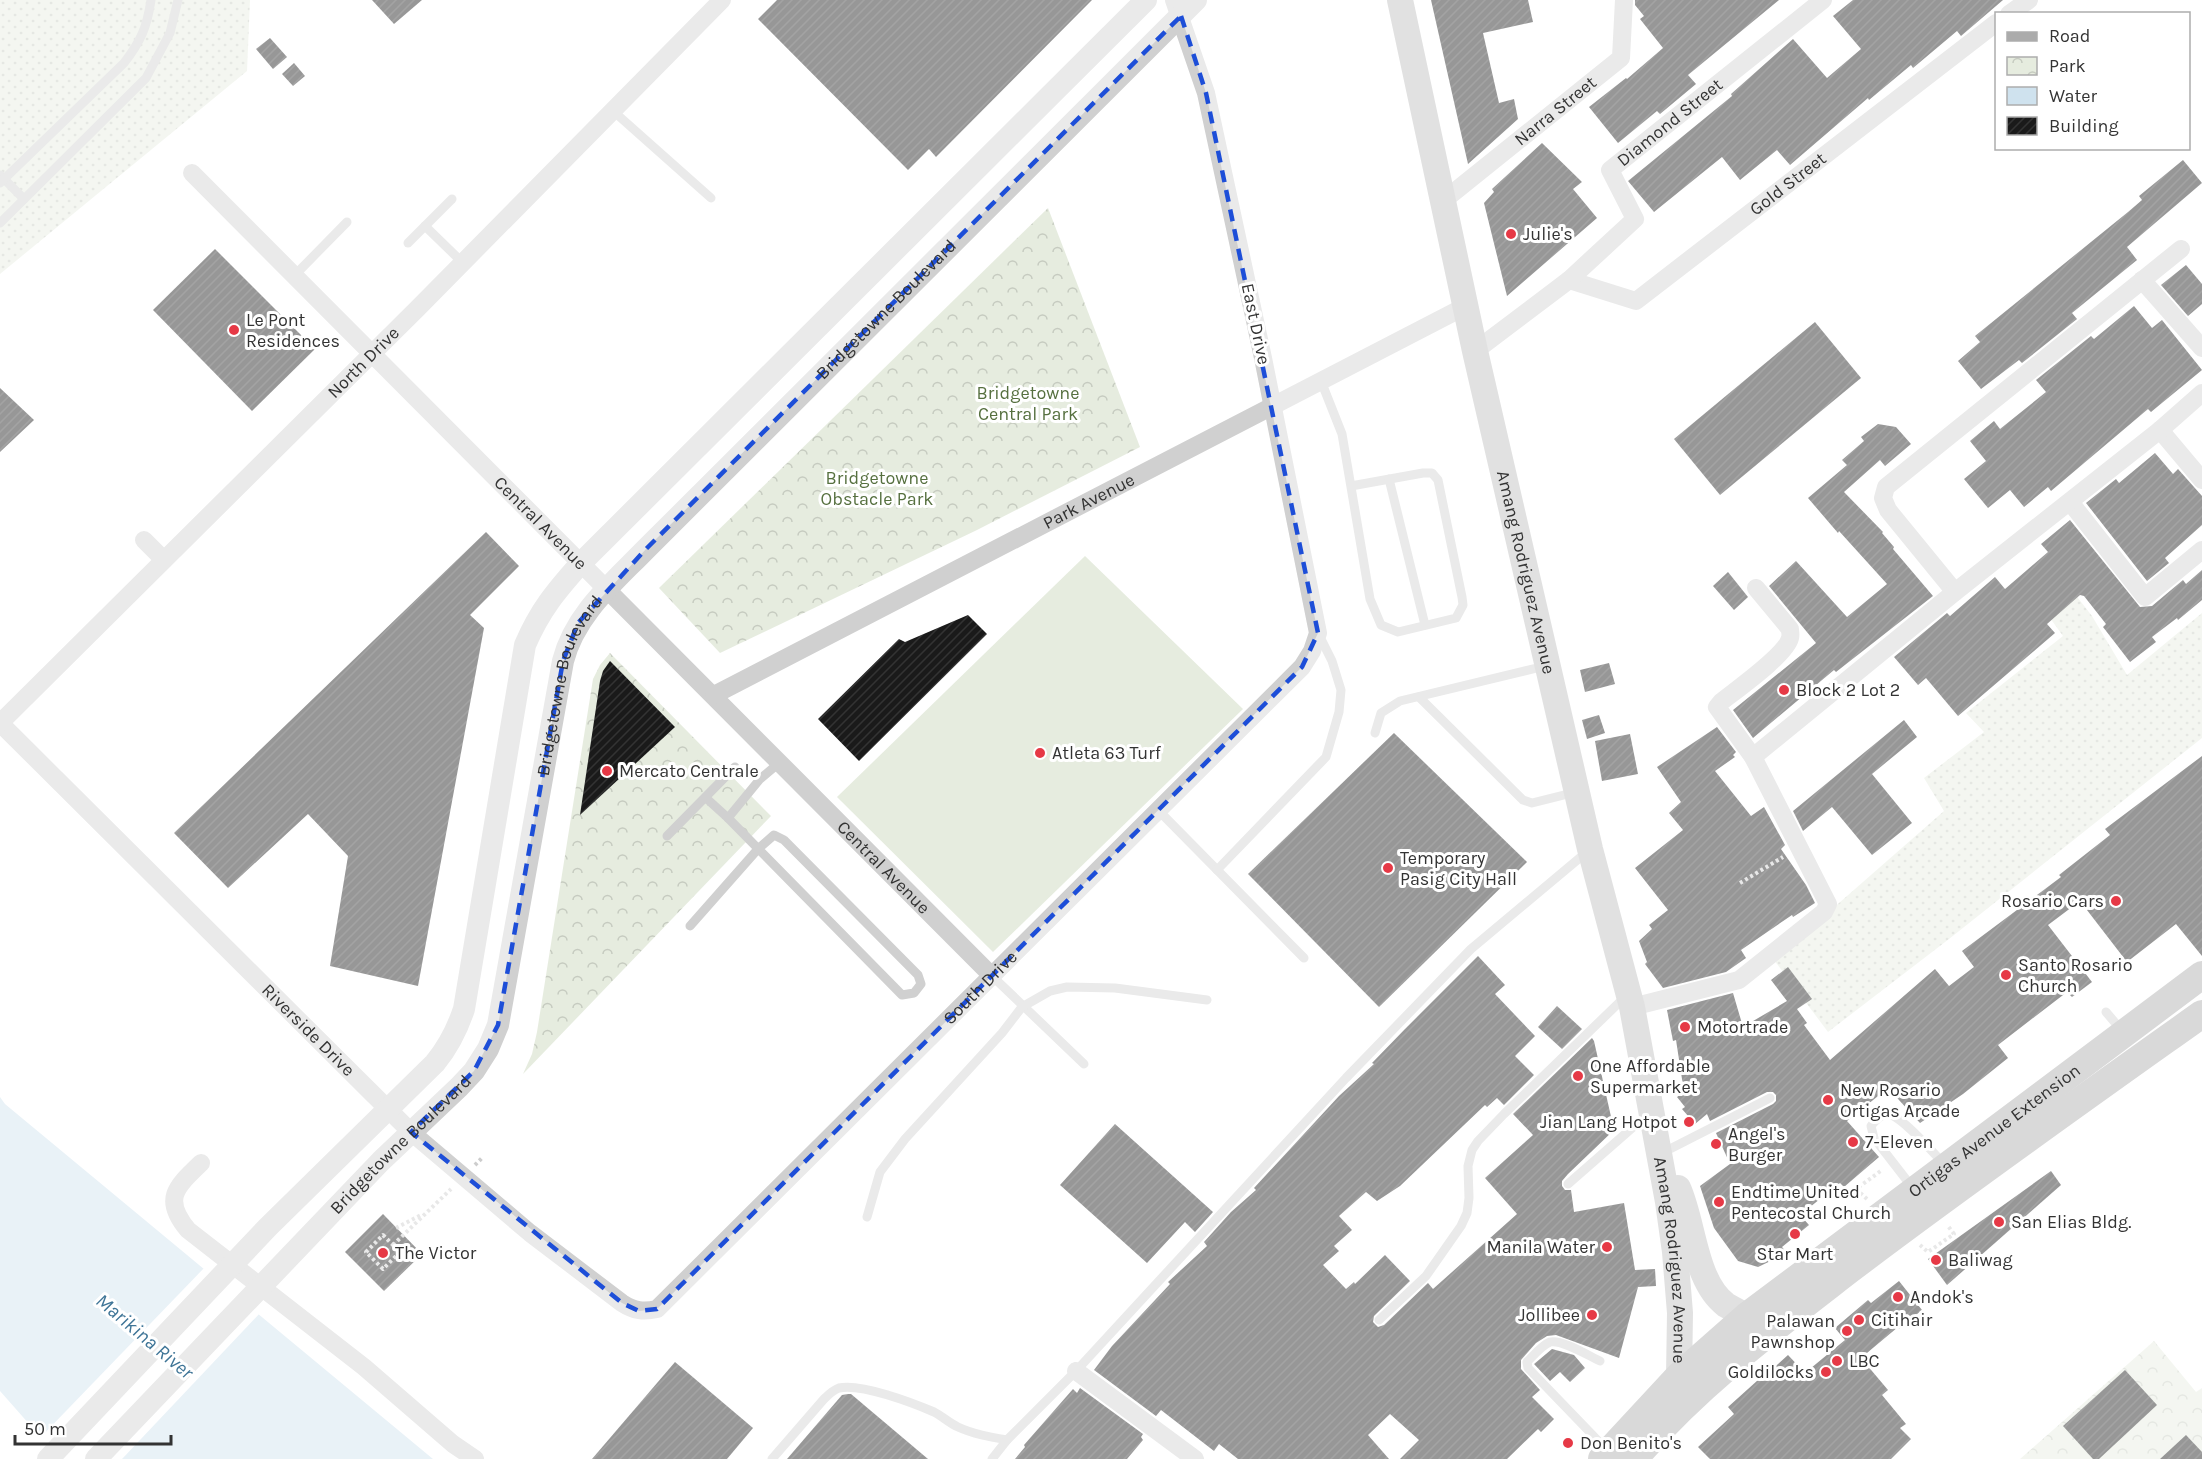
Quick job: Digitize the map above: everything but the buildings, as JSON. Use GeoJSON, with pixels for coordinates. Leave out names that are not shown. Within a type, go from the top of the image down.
{"type":"FeatureCollection","features":[{"type":"Feature","properties":{"kind":"main road","name":"Amang Rodriguez Avenue"},"geometry":{"type":"LineString","coordinates":[[1400,0],[1474,351],[1590,849],[1630,1000],[1660,1150],[1675,1252],[1680,1313],[1679,1376]]}},
{"type":"Feature","properties":{"kind":"main road","name":"Ortigas Avenue Extension"},"geometry":{"type":"LineString","coordinates":[[1626,1456],[1679,1376],[1747,1316],[2202,975]]}},
{"type":"Feature","properties":{"kind":"main road","name":"Ortigas Avenue Extension"},"geometry":{"type":"LineString","coordinates":[[1626,1456],[1768,1333],[1932,1206],[2202,1014]]}},
{"type":"Feature","properties":{"kind":"main road","name":"Amang Rodriguez Avenue"},"geometry":{"type":"LineString","coordinates":[[1660,1150],[1683,1199],[1701,1268],[1709,1285],[1725,1304],[1747,1316]]}},
{"type":"Feature","properties":{"kind":"street","name":"North Drive"},"geometry":{"type":"LineString","coordinates":[[0,723],[722,0]]}},
{"type":"Feature","properties":{"kind":"street","name":"Bridgetowne Boulevard"},"geometry":{"type":"LineString","coordinates":[[48,1459],[268,1227],[435,1063],[448,1047],[457,1030],[464,1008],[525,645],[549,600],[581,563],[1146,0]]}},
{"type":"Feature","properties":{"kind":"street","name":"Narra Street"},"geometry":{"type":"LineString","coordinates":[[1443,201],[1621,58],[1624,0]]}},
{"type":"Feature","properties":{"kind":"street","name":"Diamond Street"},"geometry":{"type":"LineString","coordinates":[[1474,351],[1569,280],[1635,219],[1610,170],[1823,0]]}},
{"type":"Feature","properties":{"kind":"street"},"geometry":{"type":"LineString","coordinates":[[2009,8],[2030,0]]}},
{"type":"Feature","properties":{"kind":"street","name":"Bridgetowne Boulevard"},"geometry":{"type":"LineString","coordinates":[[96,1459],[293,1251],[474,1071],[488,1049],[498,1025],[568,641],[578,623],[607,589],[1184,5]]}},
{"type":"Feature","properties":{"kind":"street","name":"East Drive"},"geometry":{"type":"LineString","coordinates":[[1184,5],[1206,93],[1273,407],[1318,633],[1312,651]]}},
{"type":"Feature","properties":{"kind":"street","name":"Gold Street"},"geometry":{"type":"LineString","coordinates":[[1569,280],[1636,301],[1995,24]]}},
{"type":"Feature","properties":{"kind":"street","name":"Central Avenue"},"geometry":{"type":"LineString","coordinates":[[192,173],[991,975]]}},
{"type":"Feature","properties":{"kind":"street"},"geometry":{"type":"LineString","coordinates":[[1955,592],[1888,510],[1884,498],[1886,487],[2181,249]]}},
{"type":"Feature","properties":{"kind":"street"},"geometry":{"type":"LineString","coordinates":[[2142,280],[2202,348]]}},
{"type":"Feature","properties":{"kind":"street","name":"Park Avenue"},"geometry":{"type":"LineString","coordinates":[[714,695],[1464,307]]}},
{"type":"Feature","properties":{"kind":"street"},"geometry":{"type":"LineString","coordinates":[[1753,758],[1955,592],[2160,430],[2202,393]]}},
{"type":"Feature","properties":{"kind":"street"},"geometry":{"type":"LineString","coordinates":[[2160,430],[2202,480]]}},
{"type":"Feature","properties":{"kind":"street"},"geometry":{"type":"LineString","coordinates":[[2070,502],[2145,597],[2202,550]]}},
{"type":"Feature","properties":{"kind":"street"},"geometry":{"type":"LineString","coordinates":[[144,540],[164,560]]}},
{"type":"Feature","properties":{"kind":"street"},"geometry":{"type":"LineString","coordinates":[[1630,1000],[1739,980],[1824,912],[1828,904],[1753,758],[1717,708],[1720,702],[1760,671],[1785,647],[1790,638],[1790,629],[1756,588]]}},
{"type":"Feature","properties":{"kind":"street","name":"South Drive"},"geometry":{"type":"LineString","coordinates":[[639,1311],[657,1309],[1302,667],[1312,651]]}},
{"type":"Feature","properties":{"kind":"street","name":"Riverside Drive"},"geometry":{"type":"LineString","coordinates":[[0,723],[411,1132],[530,1233],[630,1309],[639,1311]]}},
{"type":"Feature","properties":{"kind":"street"},"geometry":{"type":"LineString","coordinates":[[201,1163],[183,1181],[176,1193],[174,1205],[177,1217],[188,1230],[364,1367],[453,1444],[475,1459]]}},
{"type":"Feature","properties":{"kind":"street"},"geometry":{"type":"LineString","coordinates":[[1076,1371],[1195,1459]]}},
{"type":"Feature","properties":{"kind":"lane"},"geometry":{"type":"LineString","coordinates":[[24,199],[1,179],[124,63],[140,41],[147,24],[151,0]]}},
{"type":"Feature","properties":{"kind":"lane"},"geometry":{"type":"LineString","coordinates":[[0,223],[146,78],[170,33],[178,0]]}},
{"type":"Feature","properties":{"kind":"lane"},"geometry":{"type":"LineString","coordinates":[[612,110],[711,198]]}},
{"type":"Feature","properties":{"kind":"lane"},"geometry":{"type":"LineString","coordinates":[[408,243],[452,199]]}},
{"type":"Feature","properties":{"kind":"lane"},"geometry":{"type":"LineString","coordinates":[[294,276],[348,222]]}},
{"type":"Feature","properties":{"kind":"lane"},"geometry":{"type":"LineString","coordinates":[[425,226],[462,262]]}},
{"type":"Feature","properties":{"kind":"lane"},"geometry":{"type":"LineString","coordinates":[[1321,381],[1342,434],[1370,599],[1381,625],[1398,632],[1456,618],[1463,605],[1438,480],[1432,473],[1351,486]]}},
{"type":"Feature","properties":{"kind":"lane"},"geometry":{"type":"LineString","coordinates":[[1389,479],[1425,626]]}},
{"type":"Feature","properties":{"kind":"lane"},"geometry":{"type":"LineString","coordinates":[[1217,870],[1326,757],[1339,712],[1341,690],[1332,661],[1318,633]]}},
{"type":"Feature","properties":{"kind":"lane"},"geometry":{"type":"LineString","coordinates":[[1375,733],[1381,713],[1400,701],[1548,666]]}},
{"type":"Feature","properties":{"kind":"lane"},"geometry":{"type":"LineString","coordinates":[[1419,697],[1523,800],[1532,803],[1577,792]]}},
{"type":"Feature","properties":{"kind":"lane"},"geometry":{"type":"LineString","coordinates":[[728,818],[760,779],[779,763]]}},
{"type":"Feature","properties":{"kind":"lane"},"geometry":{"type":"LineString","coordinates":[[668,836],[735,767]]}},
{"type":"Feature","properties":{"kind":"lane"},"geometry":{"type":"LineString","coordinates":[[690,926],[758,849],[774,835],[784,840],[918,975],[921,984],[914,993],[902,995],[758,849],[728,818],[706,798]]}},
{"type":"Feature","properties":{"kind":"lane"},"geometry":{"type":"LineString","coordinates":[[1158,810],[1304,958]]}},
{"type":"Feature","properties":{"kind":"lane"},"geometry":{"type":"LineString","coordinates":[[992,1459],[1007,1440],[1076,1371],[1346,1078],[1471,949],[1590,849]]}},
{"type":"Feature","properties":{"kind":"lane"},"geometry":{"type":"LineString","coordinates":[[991,975],[1084,1065]]}},
{"type":"Feature","properties":{"kind":"lane"},"geometry":{"type":"LineString","coordinates":[[867,1217],[880,1172],[905,1139],[1002,1033],[1022,1006],[1050,991],[1067,987],[1115,988],[1208,1000]]}},
{"type":"Feature","properties":{"kind":"lane"},"geometry":{"type":"LineString","coordinates":[[1379,1320],[1425,1276],[1461,1226],[1467,1213],[1469,1198],[1468,1166],[1472,1150],[1478,1141],[1504,1114],[1630,1000]]}},
{"type":"Feature","properties":{"kind":"lane"},"geometry":{"type":"LineString","coordinates":[[2106,1012],[2124,1034]]}},
{"type":"Feature","properties":{"kind":"lane"},"geometry":{"type":"LineString","coordinates":[[1660,1150],[1770,1098]]}},
{"type":"Feature","properties":{"kind":"lane"},"geometry":{"type":"LineString","coordinates":[[1568,1184],[1652,1111]]}},
{"type":"Feature","properties":{"kind":"lane"},"geometry":{"type":"LineString","coordinates":[[1914,1190],[1874,1138],[1871,1126],[1877,1119],[1886,1114],[1898,1116],[1946,1166]]}},
{"type":"Feature","properties":{"kind":"lane"},"geometry":{"type":"LineString","coordinates":[[1600,1361],[1565,1344],[1552,1342],[1547,1343],[1527,1362],[1528,1368],[1626,1456]]}},
{"type":"Feature","properties":{"kind":"lane"},"geometry":{"type":"LineString","coordinates":[[772,1459],[832,1391],[849,1387],[874,1391],[934,1413],[973,1433],[1007,1440]]}},
{"type":"Feature","properties":{"kind":"path"},"geometry":{"type":"LineString","coordinates":[[1740,883],[1798,847]]}},
{"type":"Feature","properties":{"kind":"path"},"geometry":{"type":"LineString","coordinates":[[1856,1189],[1885,1167]]}},
{"type":"Feature","properties":{"kind":"path"},"geometry":{"type":"LineString","coordinates":[[393,1245],[445,1194]]}},
{"type":"Feature","properties":{"kind":"path"},"geometry":{"type":"LineString","coordinates":[[396,1228],[428,1212]]}},
{"type":"Feature","properties":{"kind":"path"},"geometry":{"type":"LineString","coordinates":[[1928,1252],[1954,1234]]}},
{"type":"Feature","properties":{"kind":"path"},"geometry":{"type":"LineString","coordinates":[[383,1235],[393,1245],[400,1252],[383,1269],[366,1251],[383,1235]]}},
{"type":"Feature","properties":{"kind":"highlighted area"},"geometry":{"type":"Polygon","coordinates":[[[1181,16],[1206,93],[1318,633],[1302,667],[657,1309],[639,1311],[622,1303],[411,1132],[474,1071],[498,1025],[563,661],[578,623],[646,549],[1181,16]]]}},
{"type":"Feature","properties":{"kind":"green space"},"geometry":{"type":"Polygon","coordinates":[[[0,0],[250,0],[247,71],[0,274],[0,0]]]}},
{"type":"Feature","properties":{"kind":"green space"},"geometry":{"type":"Polygon","coordinates":[[[1048,208],[1140,447],[977,530],[720,653],[659,588],[1048,208]]]}},
{"type":"Feature","properties":{"kind":"green space","name":"Atleta 63 Turf"},"geometry":{"type":"Polygon","coordinates":[[[1085,556],[1243,709],[993,952],[837,797],[1085,556]]]}},
{"type":"Feature","properties":{"kind":"green space"},"geometry":{"type":"Polygon","coordinates":[[[2057,571],[2092,616],[2127,675],[2202,613],[2202,738],[1828,1032],[1774,960],[1944,811],[1924,778],[1984,732],[1966,713],[2063,636],[2032,593],[2057,571]]]}},
{"type":"Feature","properties":{"kind":"green space"},"geometry":{"type":"Polygon","coordinates":[[[610,653],[771,816],[523,1074],[532,1054],[537,1032],[593,679],[600,665],[610,653]]]}},
{"type":"Feature","properties":{"kind":"green space"},"geometry":{"type":"Polygon","coordinates":[[[2154,1341],[2196,1392],[2202,1388],[2202,1459],[2020,1459],[2154,1341]]]}},
{"type":"Feature","properties":{"kind":"water","name":"Marikina River"},"geometry":{"type":"Polygon","coordinates":[[[0,1097],[5,1104],[433,1459],[60,1459],[0,1391],[0,1097]]]}},
{"type":"Feature","properties":{"kind":"pier"},"geometry":{"type":"Polygon","coordinates":[[[206,1266],[261,1312],[122,1459],[56,1459],[39,1439],[206,1266]]]}},
{"type":"Feature","properties":{"kind":"place","name":"Julie's"},"geometry":{"type":"Point","coordinates":[1511,234]}},
{"type":"Feature","properties":{"kind":"place","name":"Le Pont Residences"},"geometry":{"type":"Point","coordinates":[234,330]}},
{"type":"Feature","properties":{"kind":"place","name":"Block 2 Lot 2"},"geometry":{"type":"Point","coordinates":[1784,690]}},
{"type":"Feature","properties":{"kind":"place","name":"Atleta 63 Turf"},"geometry":{"type":"Point","coordinates":[1040,753]}},
{"type":"Feature","properties":{"kind":"place","name":"Mercato Centrale"},"geometry":{"type":"Point","coordinates":[607,771]}},
{"type":"Feature","properties":{"kind":"place","name":"Temporary Pasig City Hall"},"geometry":{"type":"Point","coordinates":[1388,868]}},
{"type":"Feature","properties":{"kind":"place","name":"Rosario Cars"},"geometry":{"type":"Point","coordinates":[2116,901]}},
{"type":"Feature","properties":{"kind":"place","name":"Santo Rosario Church"},"geometry":{"type":"Point","coordinates":[2006,975]}},
{"type":"Feature","properties":{"kind":"place","name":"Motortrade"},"geometry":{"type":"Point","coordinates":[1685,1027]}},
{"type":"Feature","properties":{"kind":"place","name":"One Affordable Supermarket"},"geometry":{"type":"Point","coordinates":[1578,1076]}},
{"type":"Feature","properties":{"kind":"place","name":"New Rosario Ortigas Arcade"},"geometry":{"type":"Point","coordinates":[1828,1100]}},
{"type":"Feature","properties":{"kind":"place","name":"Jian Lang Hotpot"},"geometry":{"type":"Point","coordinates":[1689,1122]}},
{"type":"Feature","properties":{"kind":"place","name":"7-Eleven"},"geometry":{"type":"Point","coordinates":[1853,1142]}},
{"type":"Feature","properties":{"kind":"place","name":"Angel's Burger"},"geometry":{"type":"Point","coordinates":[1716,1144]}},
{"type":"Feature","properties":{"kind":"place","name":"Endtime United Pentecostal Church"},"geometry":{"type":"Point","coordinates":[1719,1202]}},
{"type":"Feature","properties":{"kind":"place","name":"San Elias Bldg."},"geometry":{"type":"Point","coordinates":[1999,1222]}},
{"type":"Feature","properties":{"kind":"place","name":"Star Mart"},"geometry":{"type":"Point","coordinates":[1795,1234]}},
{"type":"Feature","properties":{"kind":"place","name":"Manila Water"},"geometry":{"type":"Point","coordinates":[1607,1247]}},
{"type":"Feature","properties":{"kind":"place","name":"The Victor"},"geometry":{"type":"Point","coordinates":[383,1253]}},
{"type":"Feature","properties":{"kind":"place","name":"Baliwag"},"geometry":{"type":"Point","coordinates":[1936,1260]}},
{"type":"Feature","properties":{"kind":"place","name":"Andok's"},"geometry":{"type":"Point","coordinates":[1898,1297]}},
{"type":"Feature","properties":{"kind":"place","name":"Jollibee"},"geometry":{"type":"Point","coordinates":[1592,1315]}},
{"type":"Feature","properties":{"kind":"place","name":"Citihair"},"geometry":{"type":"Point","coordinates":[1859,1320]}},
{"type":"Feature","properties":{"kind":"place","name":"Palawan Pawnshop"},"geometry":{"type":"Point","coordinates":[1847,1331]}},
{"type":"Feature","properties":{"kind":"place","name":"LBC"},"geometry":{"type":"Point","coordinates":[1837,1361]}},
{"type":"Feature","properties":{"kind":"place","name":"Goldilocks"},"geometry":{"type":"Point","coordinates":[1826,1372]}},
{"type":"Feature","properties":{"kind":"place","name":"Don Benito's"},"geometry":{"type":"Point","coordinates":[1568,1443]}},
{"type":"Feature","properties":{"kind":"park label","name":"Bridgetowne Central Park"},"geometry":{"type":"Point","coordinates":[1028,403]}},
{"type":"Feature","properties":{"kind":"park label","name":"Bridgetowne Obstacle Park"},"geometry":{"type":"Point","coordinates":[877,488]}}]}
